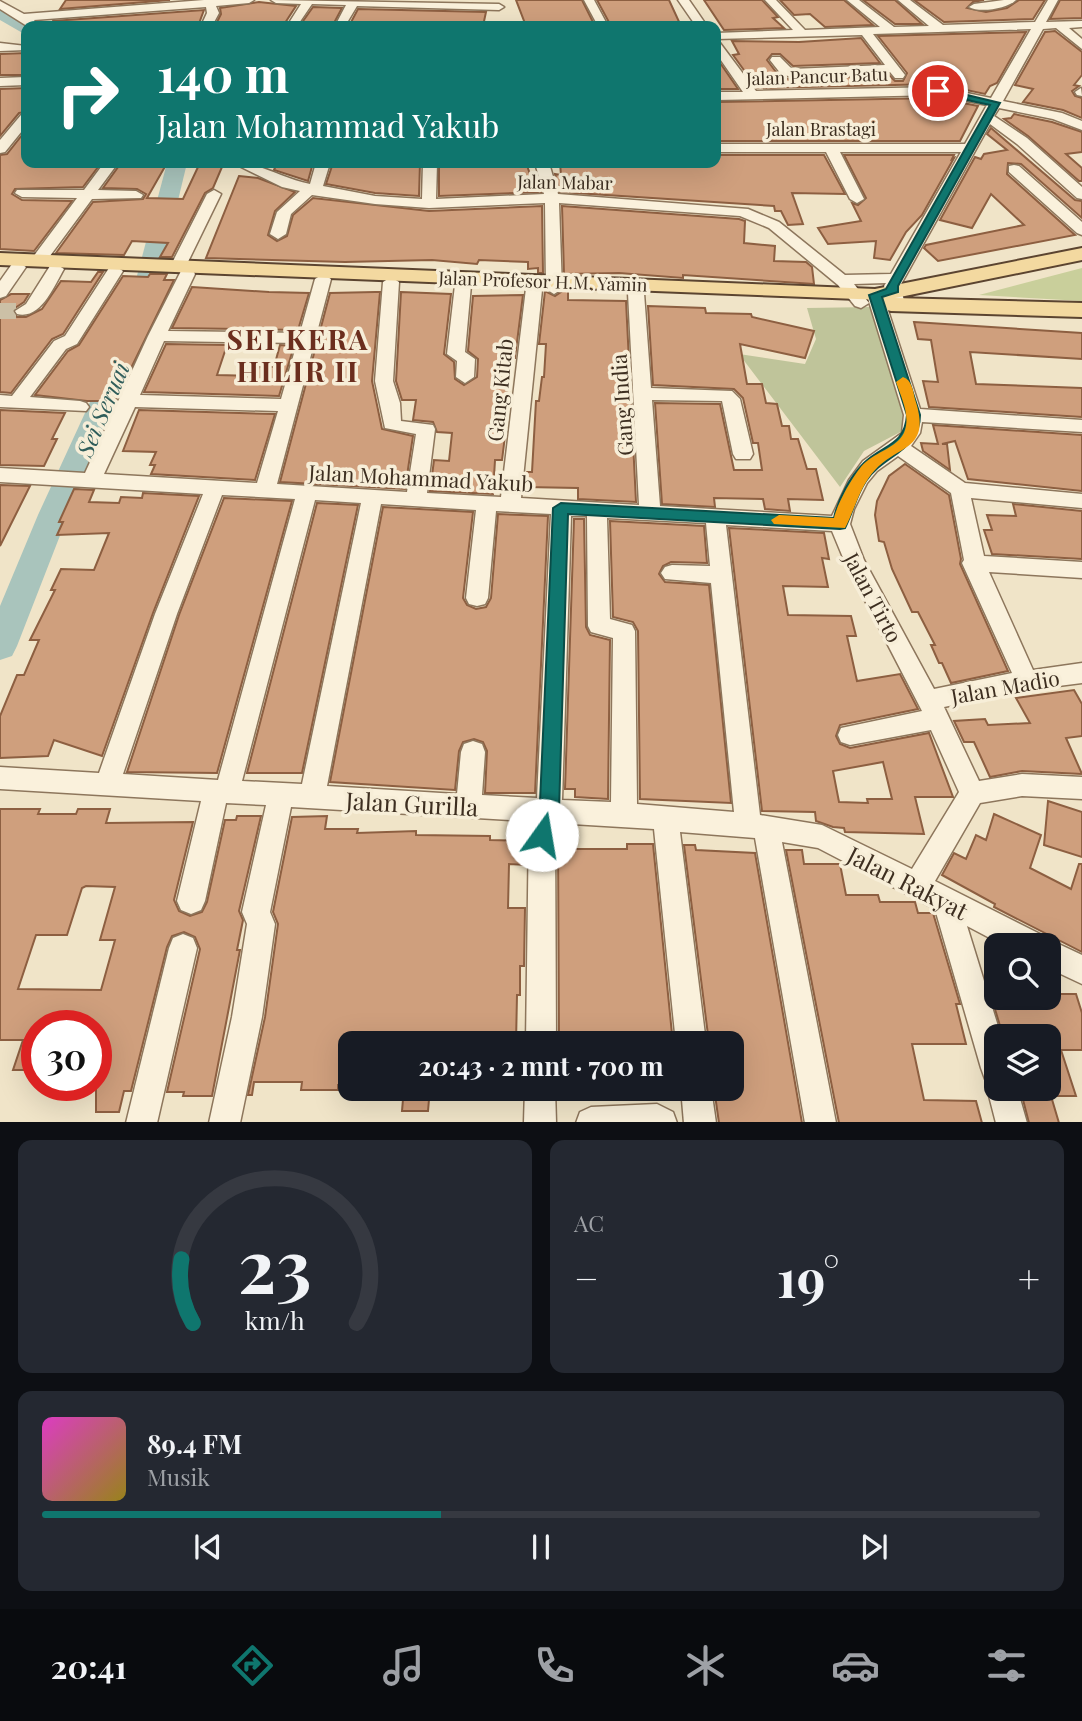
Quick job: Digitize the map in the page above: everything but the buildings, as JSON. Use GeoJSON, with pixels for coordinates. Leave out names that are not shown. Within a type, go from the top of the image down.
{"type":"FeatureCollection","features":[{"type":"Feature","properties":{"kind":"main road","name":"Jalan Profesor H.M. Yamin"},"geometry":{"type":"LineString","coordinates":[[173,270],[463,285],[544,285],[636,293],[879,296],[1082,254]]}},
{"type":"Feature","properties":{"kind":"main road","name":"Jalan Profesor H.M. Yamin"},"geometry":{"type":"LineString","coordinates":[[6,264],[879,296]]}},
{"type":"Feature","properties":{"kind":"main road"},"geometry":{"type":"LineString","coordinates":[[970,277],[966,290],[968,295],[991,307]]}},
{"type":"Feature","properties":{"kind":"main road"},"geometry":{"type":"LineString","coordinates":[[879,296],[991,307],[1082,310]]}},
{"type":"Feature","properties":{"kind":"street"},"geometry":{"type":"LineString","coordinates":[[22,18],[209,1],[250,0]]}},
{"type":"Feature","properties":{"kind":"street"},"geometry":{"type":"LineString","coordinates":[[276,0],[499,8]]}},
{"type":"Feature","properties":{"kind":"street"},"geometry":{"type":"LineString","coordinates":[[295,21],[309,0]]}},
{"type":"Feature","properties":{"kind":"street"},"geometry":{"type":"LineString","coordinates":[[589,0],[600,21]]}},
{"type":"Feature","properties":{"kind":"street"},"geometry":{"type":"LineString","coordinates":[[683,0],[698,21]]}},
{"type":"Feature","properties":{"kind":"street"},"geometry":{"type":"LineString","coordinates":[[770,0],[802,33]]}},
{"type":"Feature","properties":{"kind":"street"},"geometry":{"type":"LineString","coordinates":[[852,0],[891,30]]}},
{"type":"Feature","properties":{"kind":"street"},"geometry":{"type":"LineString","coordinates":[[903,0],[941,29]]}},
{"type":"Feature","properties":{"kind":"street"},"geometry":{"type":"LineString","coordinates":[[974,7],[1007,3],[1010,0]]}},
{"type":"Feature","properties":{"kind":"street"},"geometry":{"type":"LineString","coordinates":[[879,296],[988,117],[1053,0]]}},
{"type":"Feature","properties":{"kind":"street"},"geometry":{"type":"LineString","coordinates":[[209,1],[213,13],[209,21]]}},
{"type":"Feature","properties":{"kind":"street"},"geometry":{"type":"LineString","coordinates":[[343,21],[353,3]]}},
{"type":"Feature","properties":{"kind":"street"},"geometry":{"type":"LineString","coordinates":[[0,4],[27,21]]}},
{"type":"Feature","properties":{"kind":"street"},"geometry":{"type":"LineString","coordinates":[[721,36],[1082,24]]}},
{"type":"Feature","properties":{"kind":"street"},"geometry":{"type":"LineString","coordinates":[[1059,25],[1082,46]]}},
{"type":"Feature","properties":{"kind":"street"},"geometry":{"type":"LineString","coordinates":[[865,31],[907,86],[950,80]]}},
{"type":"Feature","properties":{"kind":"street"},"geometry":{"type":"LineString","coordinates":[[0,47],[21,48]]}},
{"type":"Feature","properties":{"kind":"street"},"geometry":{"type":"LineString","coordinates":[[721,51],[753,96]]}},
{"type":"Feature","properties":{"kind":"street"},"geometry":{"type":"LineString","coordinates":[[776,60],[785,71],[792,73],[894,68]]}},
{"type":"Feature","properties":{"kind":"street"},"geometry":{"type":"LineString","coordinates":[[0,82],[21,81]]}},
{"type":"Feature","properties":{"kind":"street","name":"Jalan Pancur Batu"},"geometry":{"type":"LineString","coordinates":[[721,96],[907,86],[1057,116],[1082,125]]}},
{"type":"Feature","properties":{"kind":"street"},"geometry":{"type":"LineString","coordinates":[[988,117],[1022,141],[1082,195]]}},
{"type":"Feature","properties":{"kind":"street"},"geometry":{"type":"LineString","coordinates":[[0,149],[21,124]]}},
{"type":"Feature","properties":{"kind":"street","name":"Jalan Brastagi"},"geometry":{"type":"LineString","coordinates":[[721,148],[969,148]]}},
{"type":"Feature","properties":{"kind":"street"},"geometry":{"type":"LineString","coordinates":[[831,148],[858,199]]}},
{"type":"Feature","properties":{"kind":"street"},"geometry":{"type":"LineString","coordinates":[[23,311],[32,307],[47,265],[88,194],[107,168]]}},
{"type":"Feature","properties":{"kind":"street","name":"Jalan Mabar"},"geometry":{"type":"LineString","coordinates":[[251,168],[287,184],[375,200],[429,204],[551,198],[743,212],[774,225],[841,280],[879,296]]}},
{"type":"Feature","properties":{"kind":"street"},"geometry":{"type":"LineString","coordinates":[[278,234],[284,212],[312,190],[321,168]]}},
{"type":"Feature","properties":{"kind":"street"},"geometry":{"type":"LineString","coordinates":[[429,204],[430,168]]}},
{"type":"Feature","properties":{"kind":"street","name":"Gang Kitab"},"geometry":{"type":"LineString","coordinates":[[510,506],[544,285],[551,198],[543,168]]}},
{"type":"Feature","properties":{"kind":"street"},"geometry":{"type":"LineString","coordinates":[[1014,169],[1082,230]]}},
{"type":"Feature","properties":{"kind":"street"},"geometry":{"type":"LineString","coordinates":[[22,193],[136,195]]}},
{"type":"Feature","properties":{"kind":"street"},"geometry":{"type":"LineString","coordinates":[[85,480],[130,401],[156,336],[173,270],[214,194]]}},
{"type":"Feature","properties":{"kind":"street"},"geometry":{"type":"LineString","coordinates":[[1062,214],[1082,211]]}},
{"type":"Feature","properties":{"kind":"street"},"geometry":{"type":"LineString","coordinates":[[0,293],[6,264]]}},
{"type":"Feature","properties":{"kind":"street"},"geometry":{"type":"LineString","coordinates":[[8,402],[60,345],[71,340],[128,269]]}},
{"type":"Feature","properties":{"kind":"street"},"geometry":{"type":"LineString","coordinates":[[841,280],[878,277],[879,296],[914,415],[911,433],[899,447],[960,490],[1082,501]]}},
{"type":"Feature","properties":{"kind":"street"},"geometry":{"type":"LineString","coordinates":[[265,491],[286,405],[323,279]]}},
{"type":"Feature","properties":{"kind":"street"},"geometry":{"type":"LineString","coordinates":[[391,282],[384,381],[391,403],[392,424],[399,428],[426,429],[416,500]]}},
{"type":"Feature","properties":{"kind":"street"},"geometry":{"type":"LineString","coordinates":[[463,285],[457,354],[466,359],[465,377]]}},
{"type":"Feature","properties":{"kind":"street","name":"Gang India"},"geometry":{"type":"LineString","coordinates":[[636,293],[650,514]]}},
{"type":"Feature","properties":{"kind":"street"},"geometry":{"type":"LineString","coordinates":[[156,336],[306,338]]}},
{"type":"Feature","properties":{"kind":"street"},"geometry":{"type":"LineString","coordinates":[[641,394],[720,394],[730,397],[743,454]]}},
{"type":"Feature","properties":{"kind":"street"},"geometry":{"type":"LineString","coordinates":[[130,401],[286,405]]}},
{"type":"Feature","properties":{"kind":"street"},"geometry":{"type":"LineString","coordinates":[[8,402],[80,407]]}},
{"type":"Feature","properties":{"kind":"street"},"geometry":{"type":"LineString","coordinates":[[914,415],[1082,426]]}},
{"type":"Feature","properties":{"kind":"street","name":"Jalan Tirto"},"geometry":{"type":"LineString","coordinates":[[899,447],[870,466],[859,480],[844,509],[840,524],[854,560],[933,709],[972,793]]}},
{"type":"Feature","properties":{"kind":"street","name":"Jalan Mohammad Yakub"},"geometry":{"type":"LineString","coordinates":[[0,475],[840,524]]}},
{"type":"Feature","properties":{"kind":"street"},"geometry":{"type":"LineString","coordinates":[[107,785],[166,614],[215,488]]}},
{"type":"Feature","properties":{"kind":"street"},"geometry":{"type":"LineString","coordinates":[[960,490],[963,519],[973,563],[1027,680]]}},
{"type":"Feature","properties":{"kind":"street"},"geometry":{"type":"LineString","coordinates":[[191,901],[307,493]]}},
{"type":"Feature","properties":{"kind":"street"},"geometry":{"type":"LineString","coordinates":[[312,797],[372,497]]}},
{"type":"Feature","properties":{"kind":"street"},"geometry":{"type":"LineString","coordinates":[[477,598],[487,504]]}},
{"type":"Feature","properties":{"kind":"street"},"geometry":{"type":"LineString","coordinates":[[541,1031],[546,811],[561,508]]}},
{"type":"Feature","properties":{"kind":"street"},"geometry":{"type":"LineString","coordinates":[[597,510],[599,626],[624,631],[624,815]]}},
{"type":"Feature","properties":{"kind":"street"},"geometry":{"type":"LineString","coordinates":[[715,517],[757,826],[821,1122]]}},
{"type":"Feature","properties":{"kind":"street"},"geometry":{"type":"LineString","coordinates":[[973,563],[1082,570]]}},
{"type":"Feature","properties":{"kind":"street"},"geometry":{"type":"LineString","coordinates":[[672,573],[721,575]]}},
{"type":"Feature","properties":{"kind":"street","name":"Jalan Madio"},"geometry":{"type":"LineString","coordinates":[[850,735],[1027,680],[1082,673]]}},
{"type":"Feature","properties":{"kind":"street"},"geometry":{"type":"LineString","coordinates":[[469,806],[473,752]]}},
{"type":"Feature","properties":{"kind":"street","name":"Jalan Gurilla"},"geometry":{"type":"LineString","coordinates":[[0,778],[624,815],[757,826],[822,837]]}},
{"type":"Feature","properties":{"kind":"street"},"geometry":{"type":"LineString","coordinates":[[917,886],[972,793],[1022,785],[1082,788]]}},
{"type":"Feature","properties":{"kind":"street"},"geometry":{"type":"LineString","coordinates":[[224,1122],[247,1017],[261,923],[256,912],[273,821],[281,796]]}},
{"type":"Feature","properties":{"kind":"street"},"geometry":{"type":"LineString","coordinates":[[666,819],[690,1031]]}},
{"type":"Feature","properties":{"kind":"street","name":"Jalan Rakyat"},"geometry":{"type":"LineString","coordinates":[[822,837],[1008,933]]}},
{"type":"Feature","properties":{"kind":"street"},"geometry":{"type":"LineString","coordinates":[[946,902],[984,1028]]}},
{"type":"Feature","properties":{"kind":"street"},"geometry":{"type":"LineString","coordinates":[[141,1122],[183,948]]}},
{"type":"Feature","properties":{"kind":"street"},"geometry":{"type":"LineString","coordinates":[[1061,960],[1082,970]]}},
{"type":"Feature","properties":{"kind":"street"},"geometry":{"type":"LineString","coordinates":[[540,1101],[540,1122]]}},
{"type":"Feature","properties":{"kind":"street"},"geometry":{"type":"LineString","coordinates":[[698,1101],[700,1122]]}},
{"type":"Feature","properties":{"kind":"street"},"geometry":{"type":"LineString","coordinates":[[1006,1101],[1012,1122]]}},
{"type":"Feature","properties":{"kind":"street"},"geometry":{"type":"LineString","coordinates":[[591,1122],[659,1122]]}},
{"type":"Feature","properties":{"kind":"green space"},"geometry":{"type":"Polygon","coordinates":[[[1082,268],[1082,301],[979,295],[1082,268]]]}},
{"type":"Feature","properties":{"kind":"green space"},"geometry":{"type":"Polygon","coordinates":[[[871,307],[908,428],[864,451],[840,487],[739,354],[805,364],[816,339],[807,308],[871,307]]]}},
{"type":"Feature","properties":{"kind":"waterway","name":"Sei Seruai"},"geometry":{"type":"LineString","coordinates":[[0,13],[21,27]]}},
{"type":"Feature","properties":{"kind":"waterway","name":"Sei Seruai"},"geometry":{"type":"LineString","coordinates":[[138,317],[176,168]]}},
{"type":"Feature","properties":{"kind":"waterway","name":"Sei Seruai"},"geometry":{"type":"LineString","coordinates":[[0,646],[53,515],[121,363]]}},
{"type":"Feature","properties":{"kind":"tunnel"},"geometry":{"type":"LineString","coordinates":[[0,311],[23,311]]}},
{"type":"Feature","properties":{"kind":"slow traffic"},"geometry":{"type":"LineString","coordinates":[[779,520],[840,524],[844,509],[859,480],[870,466],[899,447],[911,433],[914,415],[903,382]]}},
{"type":"Feature","properties":{"kind":"district","name":"SEI KERA HILIR II"},"geometry":{"type":"Point","coordinates":[298,354]}},
{"type":"Feature","properties":{"kind":"route"},"geometry":{"type":"LineString","coordinates":[[542,835],[542,810],[549,811],[561,508],[840,524],[844,509],[859,480],[870,466],[907,440],[913,426],[914,415],[875,295],[891,292],[995,103],[938,91]]}}]}
